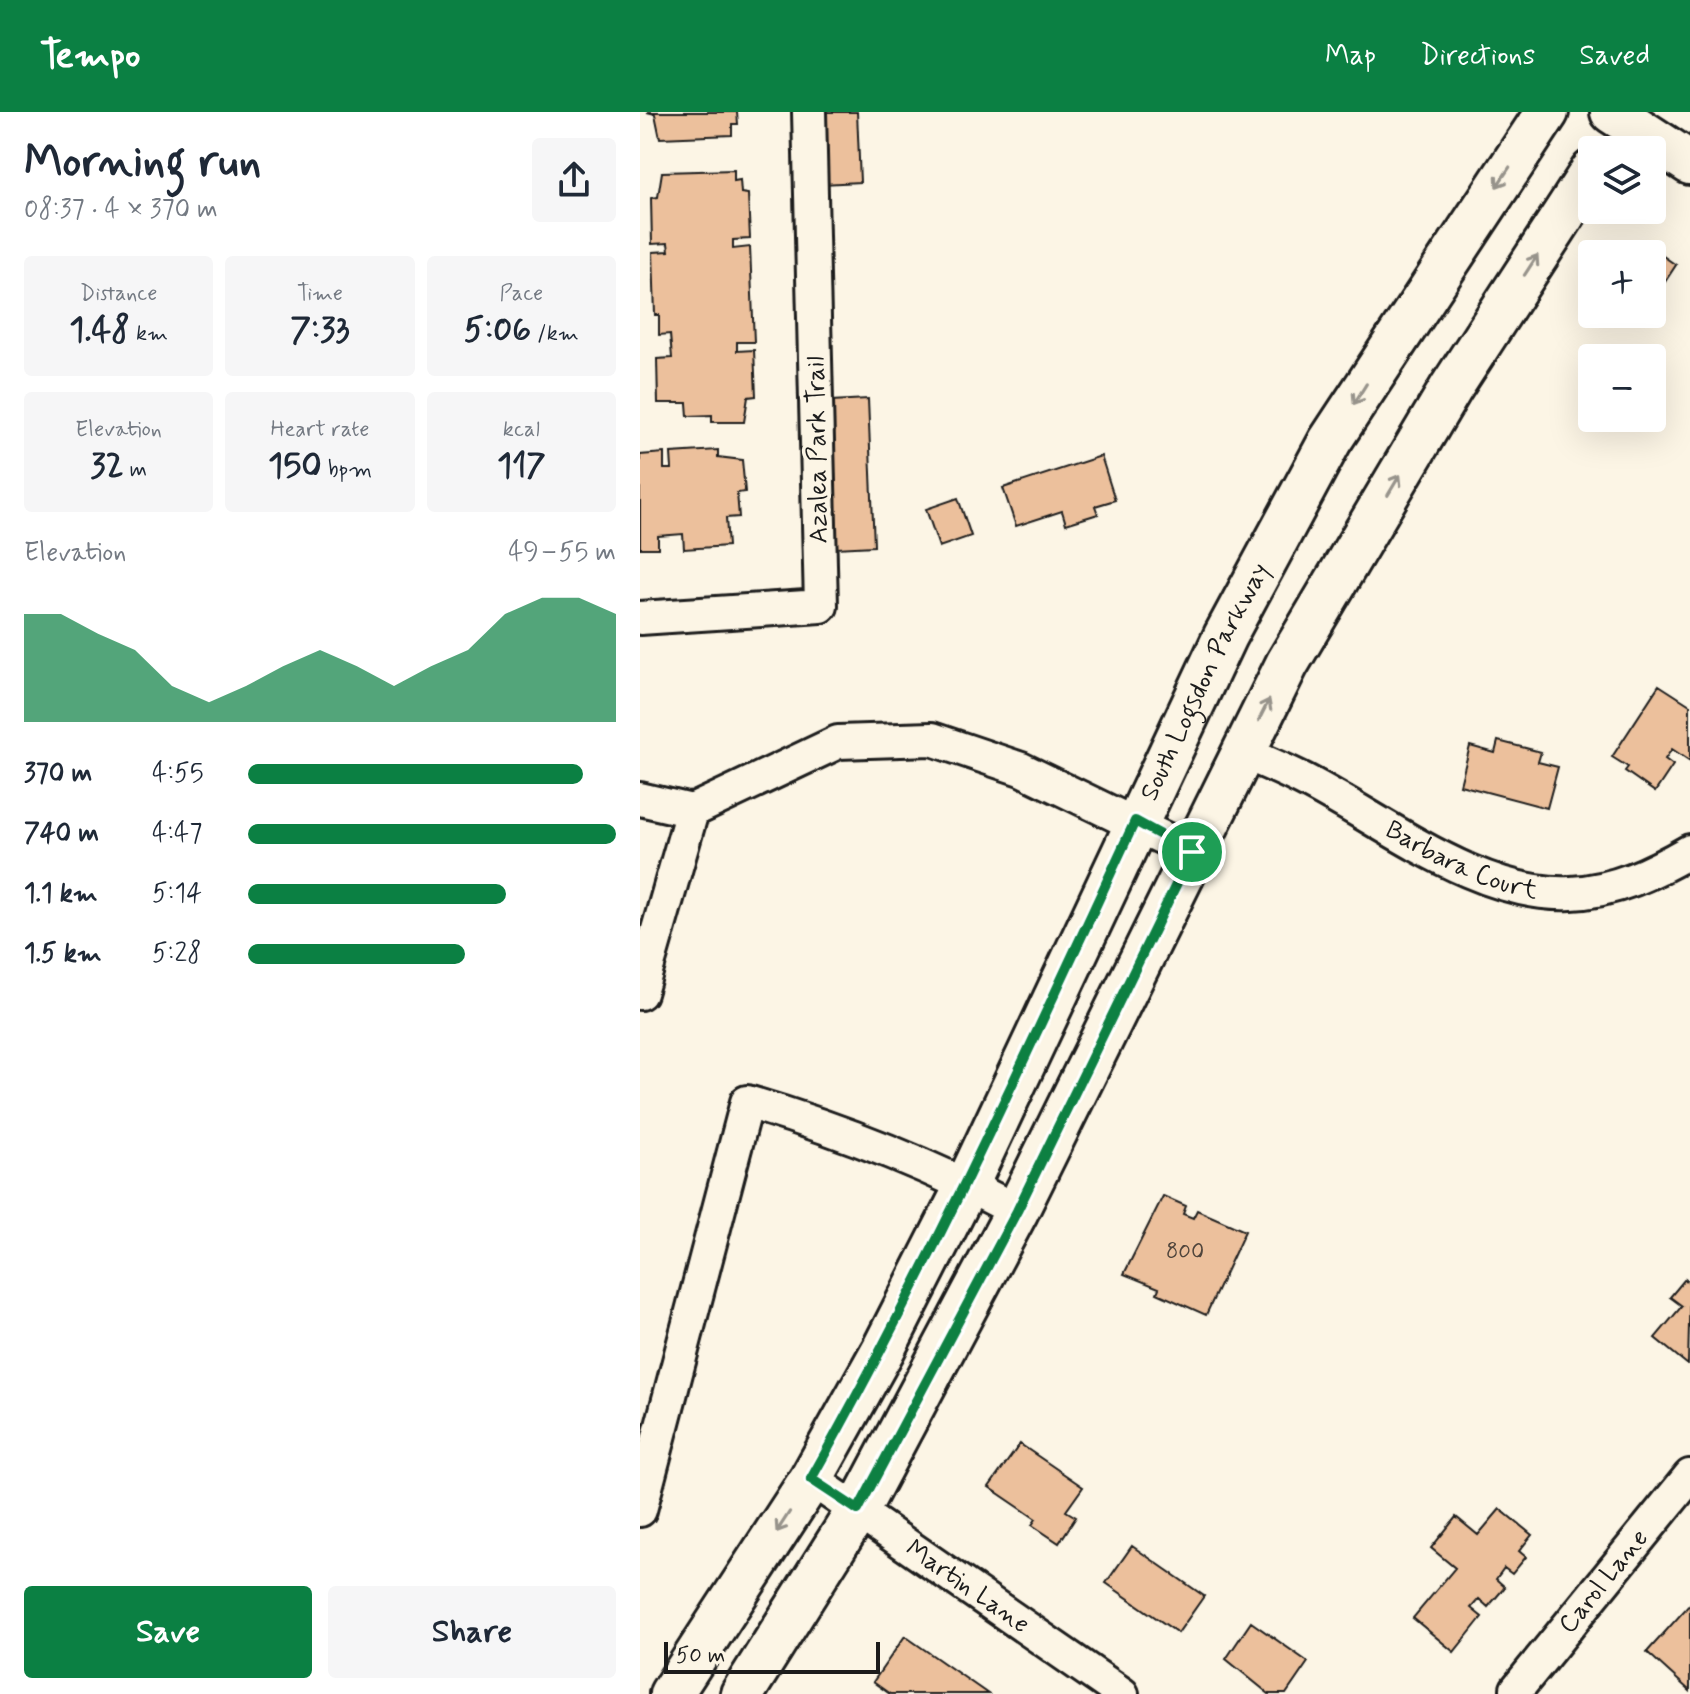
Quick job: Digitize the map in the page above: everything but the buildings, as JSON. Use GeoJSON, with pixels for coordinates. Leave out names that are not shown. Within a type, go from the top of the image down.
{"type":"FeatureCollection","features":[{"type":"Feature","properties":{"kind":"main road","name":"South Logsdon Parkway"},"geometry":{"type":"LineString","coordinates":[[671,1694],[811,1479],[883,1350],[967,1185],[1135,821],[1225,636],[1330,441],[1547,112]]}},
{"type":"Feature","properties":{"kind":"main road"},"geometry":{"type":"LineString","coordinates":[[1618,124],[1690,163]]}},
{"type":"Feature","properties":{"kind":"main road"},"geometry":{"type":"LineString","coordinates":[[742,1694],[858,1510],[1017,1211],[1287,664],[1451,388],[1578,193]]}},
{"type":"Feature","properties":{"kind":"street","name":"Azalea Park Trail"},"geometry":{"type":"LineString","coordinates":[[640,618],[821,606],[809,112]]}},
{"type":"Feature","properties":{"kind":"street"},"geometry":{"type":"LineString","coordinates":[[640,799],[692,811],[838,742],[932,739],[1021,769],[1135,821],[1192,852]]}},
{"type":"Feature","properties":{"kind":"street","name":"Barbara Court"},"geometry":{"type":"LineString","coordinates":[[1242,752],[1299,777],[1488,879],[1529,889],[1569,893],[1610,887],[1648,875],[1690,851]]}},
{"type":"Feature","properties":{"kind":"street"},"geometry":{"type":"LineString","coordinates":[[640,993],[692,811]]}},
{"type":"Feature","properties":{"kind":"street"},"geometry":{"type":"LineString","coordinates":[[640,1510],[747,1102],[835,1128],[967,1185],[1017,1211]]}},
{"type":"Feature","properties":{"kind":"street","name":"Carol Lane"},"geometry":{"type":"LineString","coordinates":[[1517,1689],[1690,1476]]}},
{"type":"Feature","properties":{"kind":"street","name":"Martin Lane"},"geometry":{"type":"LineString","coordinates":[[811,1479],[1122,1694]]}},
{"type":"Feature","properties":{"kind":"route"},"geometry":{"type":"LineString","coordinates":[[1135,821],[1192,852],[1017,1211],[858,1510],[811,1479],[883,1350],[967,1185],[1135,821]]}}]}
